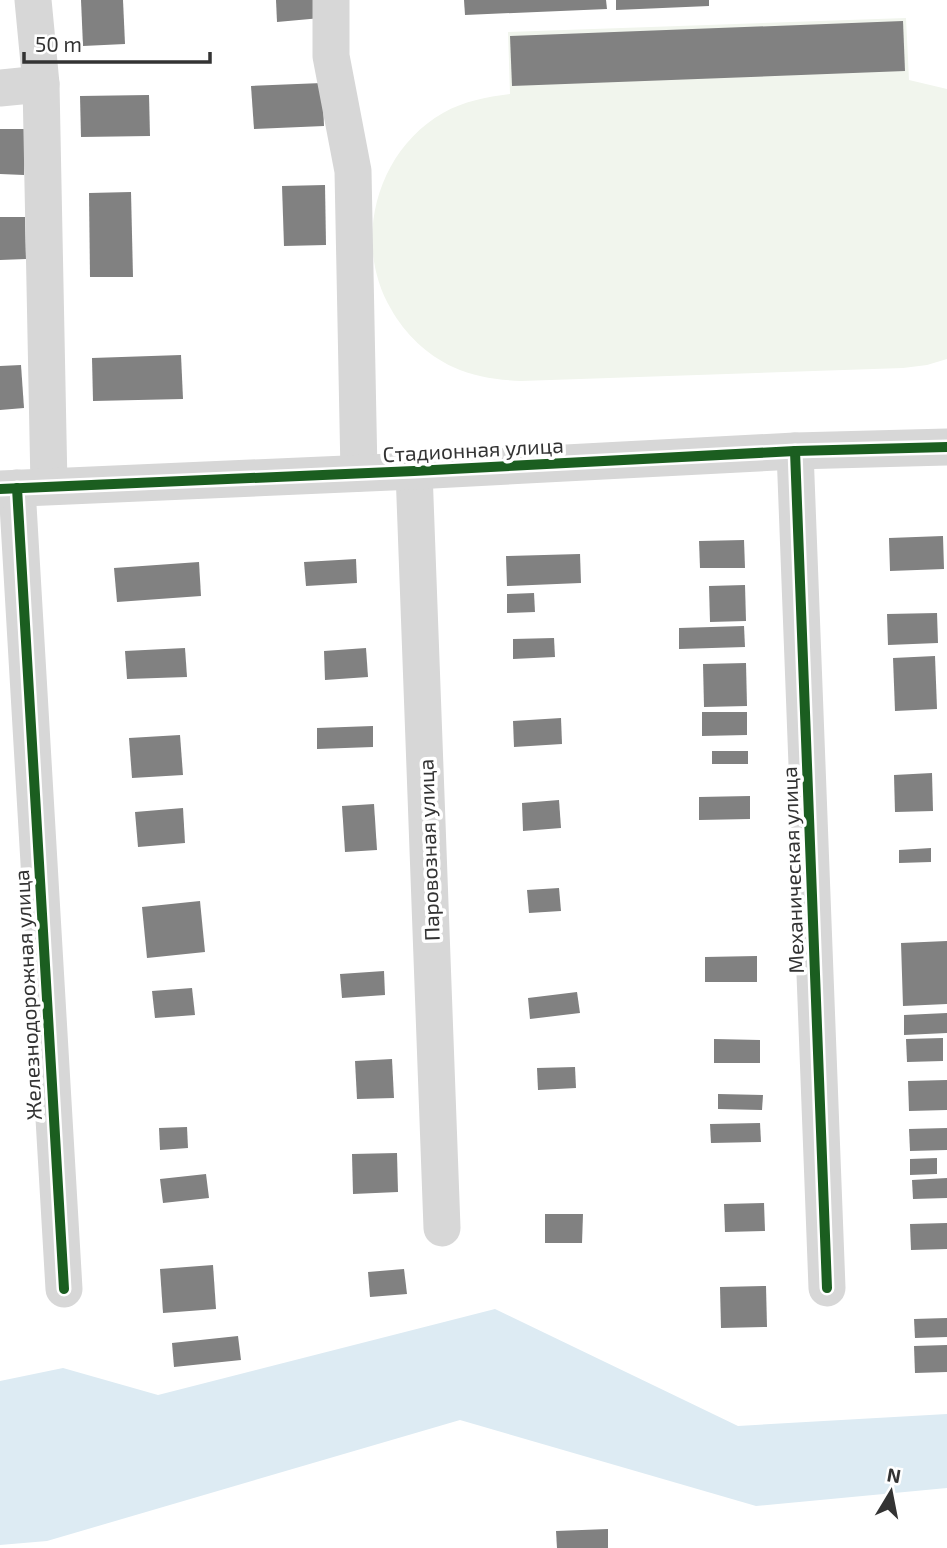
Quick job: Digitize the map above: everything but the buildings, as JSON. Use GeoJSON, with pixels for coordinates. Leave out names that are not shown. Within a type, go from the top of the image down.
{"type":"FeatureCollection","features":[{"type":"Feature","properties":{"kind":"street","name":"Железнодорожная улица"},"geometry":{"type":"LineString","coordinates":[[33,0],[13,85],[22,488],[64,1289]]}},
{"type":"Feature","properties":{"kind":"street"},"geometry":{"type":"LineString","coordinates":[[331,0],[331,56],[353,171],[359,474]]}},
{"type":"Feature","properties":{"kind":"street","name":"Стадионная улица"},"geometry":{"type":"LineString","coordinates":[[22,488],[359,474],[795,451],[947,447]]}},
{"type":"Feature","properties":{"kind":"street","name":"Механическая улица"},"geometry":{"type":"LineString","coordinates":[[795,451],[827,1288]]}},
{"type":"Feature","properties":{"kind":"street","name":"Паровозная улица"},"geometry":{"type":"LineString","coordinates":[[414,471],[442,1228]]}},
{"type":"Feature","properties":{"kind":"shaded area"},"geometry":{"type":"Polygon","coordinates":[[[906,18],[909,80],[947,89],[947,359],[903,368],[503,380],[470,373],[434,356],[410,335],[391,309],[379,283],[373,256],[377,200],[387,174],[401,150],[420,130],[443,113],[475,100],[510,94],[508,32],[906,18]]]}},
{"type":"Feature","properties":{"kind":"shaded area"},"geometry":{"type":"Polygon","coordinates":[[[495,1309],[738,1426],[947,1414],[947,1488],[756,1506],[460,1420],[47,1541],[0,1545],[0,1381],[63,1368],[158,1395],[495,1309]]]}},
{"type":"Feature","properties":{"kind":"cycle path"},"geometry":{"type":"LineString","coordinates":[[0,489],[795,451],[947,447]]}},
{"type":"Feature","properties":{"kind":"cycle path"},"geometry":{"type":"LineString","coordinates":[[795,451],[827,1288]]}},
{"type":"Feature","properties":{"kind":"cycle path"},"geometry":{"type":"LineString","coordinates":[[17,488],[64,1289]]}}]}
